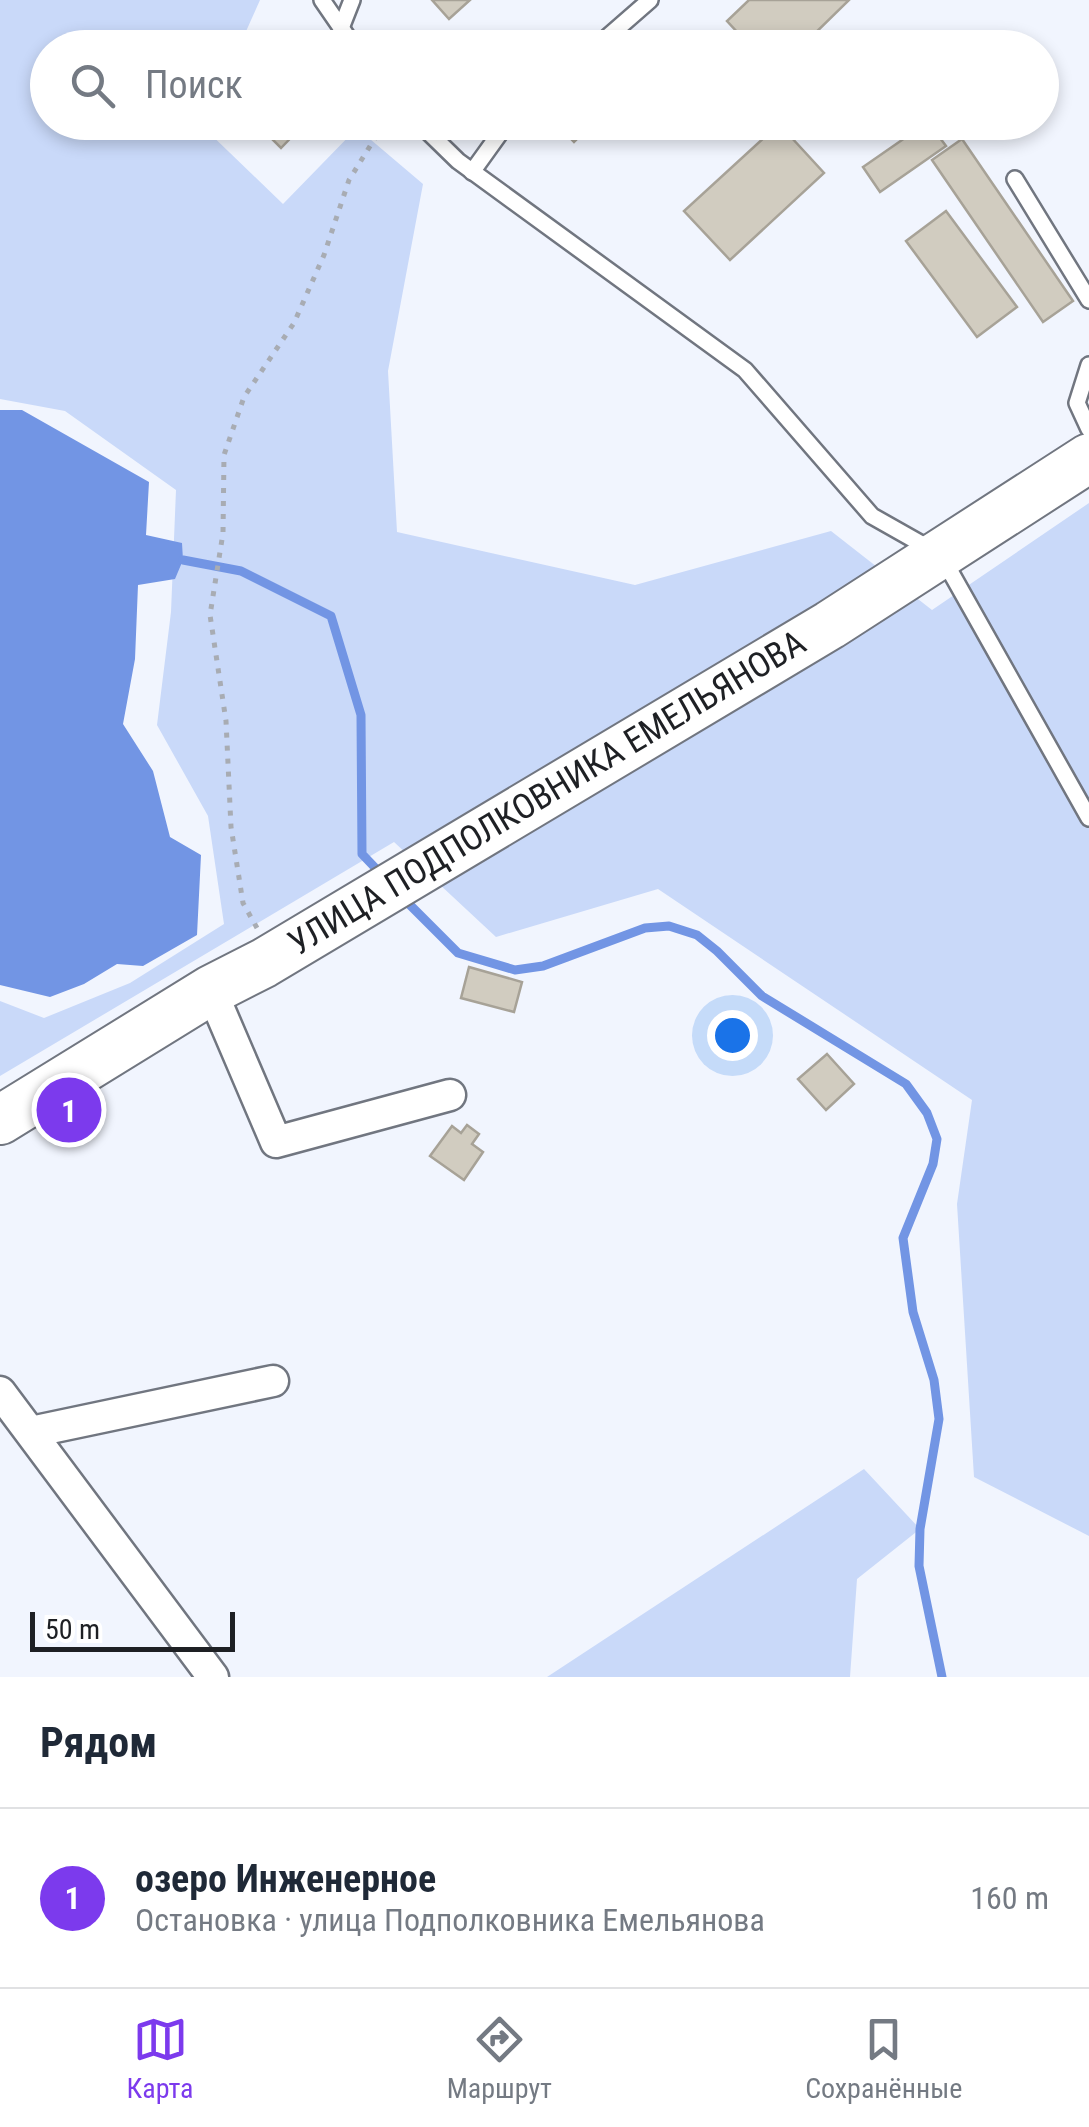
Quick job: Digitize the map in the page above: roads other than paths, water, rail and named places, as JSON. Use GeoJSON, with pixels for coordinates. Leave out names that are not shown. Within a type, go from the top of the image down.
{"type":"FeatureCollection","features":[{"type":"Feature","properties":{"kind":"main road","name":"УЛИЦА ПОДПОЛКОВНИКА ЕМЕЛЬЯНОВА"},"geometry":{"type":"LineString","coordinates":[[0,1120],[211,990],[830,625],[1089,458]]}},
{"type":"Feature","properties":{"kind":"street"},"geometry":{"type":"LineString","coordinates":[[211,990],[276,1142],[450,1095]]}},
{"type":"Feature","properties":{"kind":"street"},"geometry":{"type":"LineString","coordinates":[[30,1432],[273,1381]]}},
{"type":"Feature","properties":{"kind":"street"},"geometry":{"type":"LineString","coordinates":[[0,1392],[214,1677]]}},
{"type":"Feature","properties":{"kind":"lane"},"geometry":{"type":"LineString","coordinates":[[322,0],[341,28]]}},
{"type":"Feature","properties":{"kind":"lane"},"geometry":{"type":"LineString","coordinates":[[341,28],[352,0]]}},
{"type":"Feature","properties":{"kind":"lane"},"geometry":{"type":"LineString","coordinates":[[616,30],[650,0]]}},
{"type":"Feature","properties":{"kind":"lane"},"geometry":{"type":"LineString","coordinates":[[437,140],[472,172],[745,370],[872,516],[942,555],[1089,818]]}},
{"type":"Feature","properties":{"kind":"lane"},"geometry":{"type":"LineString","coordinates":[[472,172],[495,140]]}},
{"type":"Feature","properties":{"kind":"lane"},"geometry":{"type":"LineString","coordinates":[[1015,179],[1089,300]]}},
{"type":"Feature","properties":{"kind":"lane"},"geometry":{"type":"LineString","coordinates":[[1089,365],[1077,403],[1089,429]]}},
{"type":"Feature","properties":{"kind":"water"},"geometry":{"type":"Polygon","coordinates":[[[0,410],[22,410],[149,482],[146,535],[182,543],[183,560],[175,579],[138,585],[135,659],[123,724],[153,771],[170,837],[201,855],[197,935],[143,966],[117,964],[84,984],[50,997],[0,985],[0,410]]]}},
{"type":"Feature","properties":{"kind":"waterway"},"geometry":{"type":"LineString","coordinates":[[183,560],[241,571],[331,616],[361,715],[362,854],[383,876]]}},
{"type":"Feature","properties":{"kind":"waterway"},"geometry":{"type":"LineString","coordinates":[[403,898],[458,953],[515,970],[543,966],[645,928],[669,926],[697,935],[762,996],[906,1084],[927,1113],[937,1139],[933,1164],[903,1238],[913,1312],[934,1380],[939,1419],[920,1529],[919,1566],[942,1677]]}},
{"type":"Feature","properties":{"kind":"place","name":"озеро Инженерное"},"geometry":{"type":"Point","coordinates":[69,1110]}}]}
